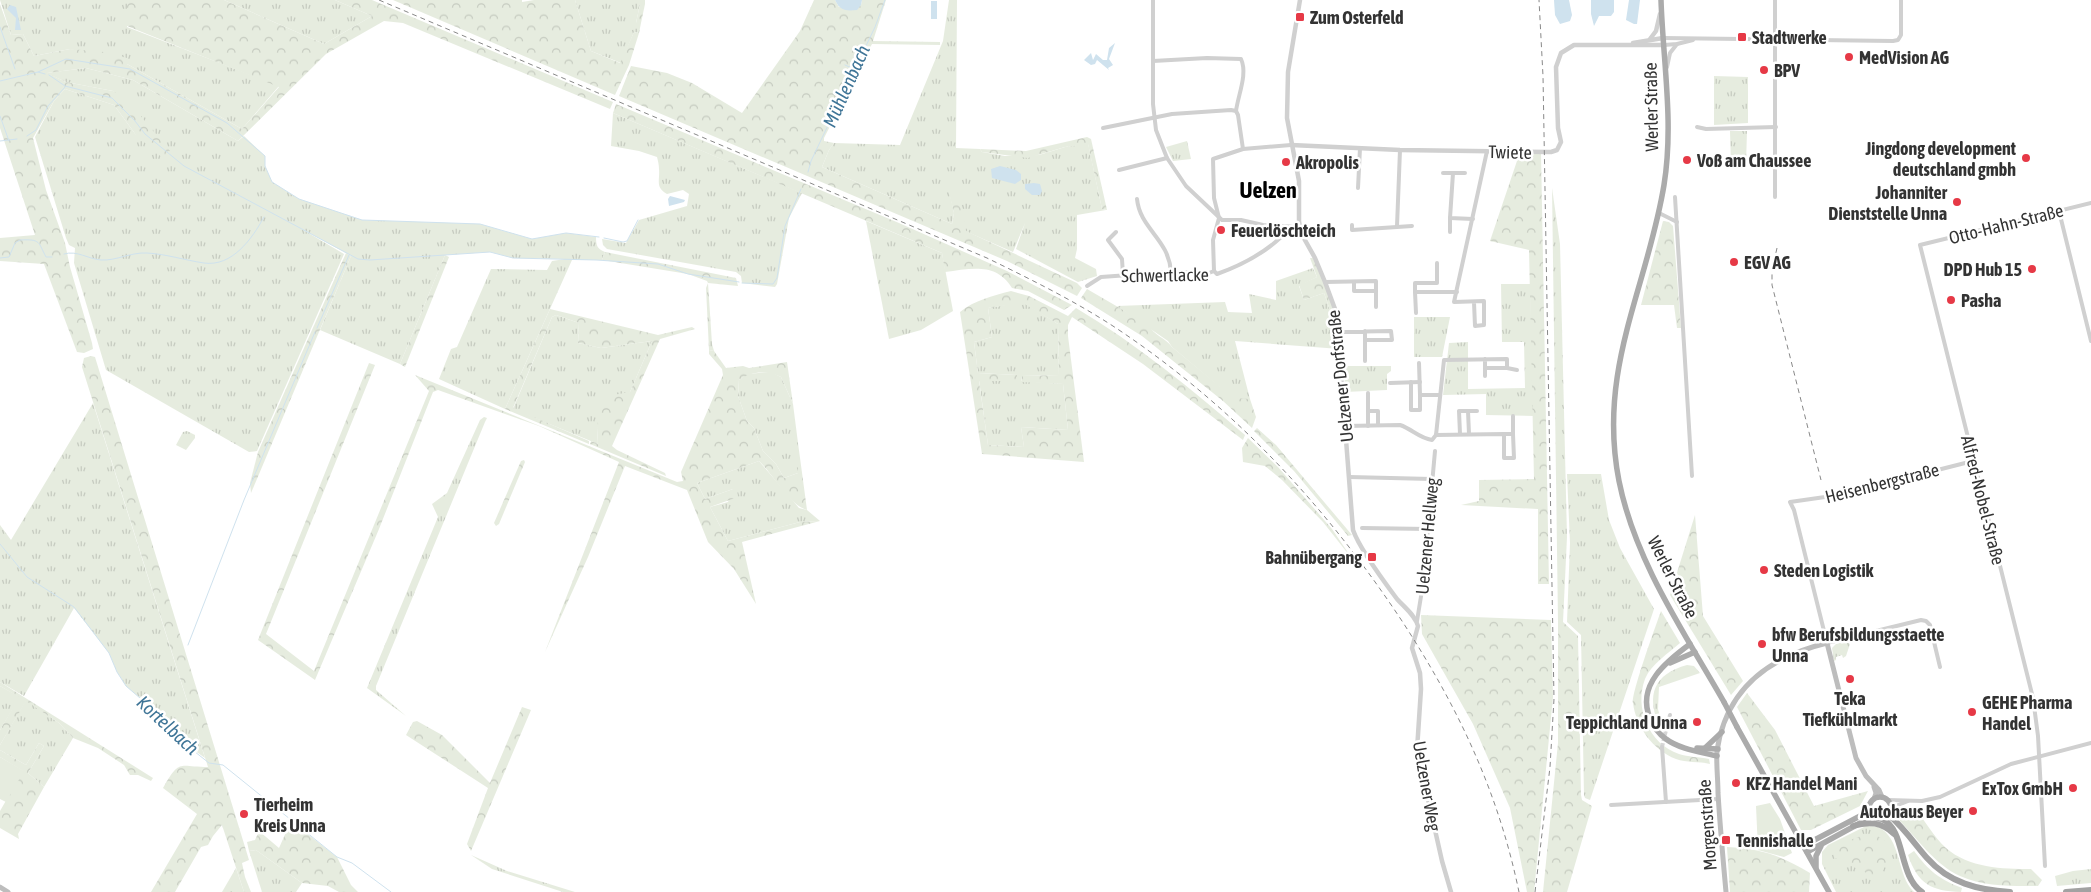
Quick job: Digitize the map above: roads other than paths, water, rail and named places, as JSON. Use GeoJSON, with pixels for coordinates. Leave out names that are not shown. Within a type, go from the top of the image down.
{"type":"FeatureCollection","features":[{"type":"Feature","properties":{"kind":"highway"},"geometry":{"type":"LineString","coordinates":[[1889,815],[1905,829],[1927,858],[1944,874],[1972,887],[2010,892]]}},
{"type":"Feature","properties":{"kind":"highway"},"geometry":{"type":"LineString","coordinates":[[1882,819],[1892,826],[1911,880],[1922,892]]}},
{"type":"Feature","properties":{"kind":"highway"},"geometry":{"type":"LineString","coordinates":[[1854,826],[1870,823],[1877,824],[1889,830],[1896,837]]}},
{"type":"Feature","properties":{"kind":"highway"},"geometry":{"type":"LineString","coordinates":[[2066,892],[2091,890]]}},
{"type":"Feature","properties":{"kind":"main road","name":"Werler Straße"},"geometry":{"type":"LineString","coordinates":[[1661,0],[1669,120],[1668,154],[1659,213],[1627,325],[1618,368],[1614,402],[1614,436],[1619,480],[1638,543],[1670,608],[1829,892]]}},
{"type":"Feature","properties":{"kind":"main road","name":"Morgenstraße"},"geometry":{"type":"LineString","coordinates":[[1726,892],[1718,799],[1717,753],[1722,732],[1735,703],[1756,676],[1790,653],[1827,643]]}},
{"type":"Feature","properties":{"kind":"main road"},"geometry":{"type":"LineString","coordinates":[[1805,849],[1870,809],[1876,790],[1856,758],[1827,643]]}},
{"type":"Feature","properties":{"kind":"main road"},"geometry":{"type":"LineString","coordinates":[[1690,644],[1654,677],[1648,690],[1648,714],[1655,728],[1666,740],[1686,747],[1717,753]]}},
{"type":"Feature","properties":{"kind":"main road"},"geometry":{"type":"LineString","coordinates":[[1666,664],[1695,652]]}},
{"type":"Feature","properties":{"kind":"main road"},"geometry":{"type":"LineString","coordinates":[[1704,748],[1722,732]]}},
{"type":"Feature","properties":{"kind":"main road"},"geometry":{"type":"LineString","coordinates":[[1686,747],[1704,748],[1717,753]]}},
{"type":"Feature","properties":{"kind":"main road"},"geometry":{"type":"LineString","coordinates":[[1805,849],[1824,842],[1873,816],[1882,819],[1889,815],[1891,808],[1873,784]]}},
{"type":"Feature","properties":{"kind":"main road"},"geometry":{"type":"LineString","coordinates":[[1874,799],[1885,799]]}},
{"type":"Feature","properties":{"kind":"main road"},"geometry":{"type":"LineString","coordinates":[[1870,809],[1873,816]]}},
{"type":"Feature","properties":{"kind":"main road"},"geometry":{"type":"LineString","coordinates":[[1817,869],[1816,851],[1824,842]]}},
{"type":"Feature","properties":{"kind":"main road"},"geometry":{"type":"LineString","coordinates":[[0,887],[8,892]]}},
{"type":"Feature","properties":{"kind":"street"},"geometry":{"type":"LineString","coordinates":[[1154,0],[1154,117],[1160,141],[1167,158],[1186,186],[1219,218],[1226,221],[1241,220],[1264,225],[1299,227]]}},
{"type":"Feature","properties":{"kind":"street","name":"Uelzener Dorfstraße"},"geometry":{"type":"LineString","coordinates":[[1300,0],[1286,91],[1287,118],[1300,185],[1299,227],[1326,282],[1335,309],[1352,525],[1356,538],[1394,594],[1416,621]]}},
{"type":"Feature","properties":{"kind":"street"},"geometry":{"type":"LineString","coordinates":[[1775,0],[1775,198]]}},
{"type":"Feature","properties":{"kind":"street"},"geometry":{"type":"LineString","coordinates":[[1664,42],[1696,40],[1898,40],[1901,35],[1901,0]]}},
{"type":"Feature","properties":{"kind":"street"},"geometry":{"type":"LineString","coordinates":[[1649,39],[1656,31],[1661,11]]}},
{"type":"Feature","properties":{"kind":"street","name":"Twiete"},"geometry":{"type":"LineString","coordinates":[[1630,44],[1649,39],[1664,42]]}},
{"type":"Feature","properties":{"kind":"street"},"geometry":{"type":"LineString","coordinates":[[1664,42],[1677,44],[1696,40]]}},
{"type":"Feature","properties":{"kind":"street","name":"Twiete"},"geometry":{"type":"LineString","coordinates":[[1291,145],[1400,150],[1551,152],[1556,150],[1561,142],[1558,128],[1556,67],[1561,53],[1574,45],[1664,42]]}},
{"type":"Feature","properties":{"kind":"street"},"geometry":{"type":"LineString","coordinates":[[1666,69],[1670,53],[1677,44]]}},
{"type":"Feature","properties":{"kind":"street"},"geometry":{"type":"LineString","coordinates":[[1153,61],[1207,58],[1241,59],[1243,67],[1242,82],[1236,111],[1243,149]]}},
{"type":"Feature","properties":{"kind":"street"},"geometry":{"type":"LineString","coordinates":[[1103,128],[1154,117],[1190,112],[1236,111]]}},
{"type":"Feature","properties":{"kind":"street"},"geometry":{"type":"LineString","coordinates":[[1697,126],[1706,129],[1776,127]]}},
{"type":"Feature","properties":{"kind":"street"},"geometry":{"type":"LineString","coordinates":[[1214,270],[1213,240],[1219,218],[1214,198],[1213,159],[1243,149],[1291,145]]}},
{"type":"Feature","properties":{"kind":"street"},"geometry":{"type":"LineString","coordinates":[[1358,188],[1360,148]]}},
{"type":"Feature","properties":{"kind":"street"},"geometry":{"type":"LineString","coordinates":[[1398,226],[1400,150]]}},
{"type":"Feature","properties":{"kind":"street"},"geometry":{"type":"LineString","coordinates":[[1474,302],[1475,326],[1484,325],[1484,301],[1454,302],[1487,151]]}},
{"type":"Feature","properties":{"kind":"street"},"geometry":{"type":"LineString","coordinates":[[1119,170],[1167,158]]}},
{"type":"Feature","properties":{"kind":"street"},"geometry":{"type":"LineString","coordinates":[[1443,173],[1466,174]]}},
{"type":"Feature","properties":{"kind":"street"},"geometry":{"type":"LineString","coordinates":[[1450,232],[1453,173]]}},
{"type":"Feature","properties":{"kind":"street"},"geometry":{"type":"LineString","coordinates":[[1675,197],[1692,476]]}},
{"type":"Feature","properties":{"kind":"street"},"geometry":{"type":"LineString","coordinates":[[1137,199],[1141,216],[1169,255],[1171,272]]}},
{"type":"Feature","properties":{"kind":"street","name":"Otto-Hahn-Straße"},"geometry":{"type":"LineString","coordinates":[[1920,245],[2091,203]]}},
{"type":"Feature","properties":{"kind":"street"},"geometry":{"type":"LineString","coordinates":[[2060,211],[2091,341]]}},
{"type":"Feature","properties":{"kind":"street"},"geometry":{"type":"LineString","coordinates":[[1659,213],[1678,222]]}},
{"type":"Feature","properties":{"kind":"street"},"geometry":{"type":"LineString","coordinates":[[1450,218],[1472,219]]}},
{"type":"Feature","properties":{"kind":"street"},"geometry":{"type":"LineString","coordinates":[[1352,229],[1412,226]]}},
{"type":"Feature","properties":{"kind":"street","name":"Schwertlacke"},"geometry":{"type":"LineString","coordinates":[[1087,286],[1101,277],[1171,272],[1209,273],[1214,270],[1216,274],[1248,261],[1281,238],[1292,227]]}},
{"type":"Feature","properties":{"kind":"street"},"geometry":{"type":"LineString","coordinates":[[1116,232],[1108,240],[1122,259],[1123,275]]}},
{"type":"Feature","properties":{"kind":"street","name":"Alfred-Nobel-Straße"},"geometry":{"type":"LineString","coordinates":[[1920,245],[2032,698],[2039,756],[2045,866]]}},
{"type":"Feature","properties":{"kind":"street"},"geometry":{"type":"LineString","coordinates":[[1437,263],[1438,292]]}},
{"type":"Feature","properties":{"kind":"street"},"geometry":{"type":"LineString","coordinates":[[1326,282],[1376,281],[1376,307]]}},
{"type":"Feature","properties":{"kind":"street"},"geometry":{"type":"LineString","coordinates":[[1354,282],[1354,291],[1376,290]]}},
{"type":"Feature","properties":{"kind":"street"},"geometry":{"type":"LineString","coordinates":[[1416,313],[1415,283],[1437,282]]}},
{"type":"Feature","properties":{"kind":"street"},"geometry":{"type":"LineString","coordinates":[[1415,292],[1457,292]]}},
{"type":"Feature","properties":{"kind":"street"},"geometry":{"type":"LineString","coordinates":[[1365,331],[1365,361]]}},
{"type":"Feature","properties":{"kind":"street"},"geometry":{"type":"LineString","coordinates":[[1338,332],[1392,331],[1392,340],[1365,340]]}},
{"type":"Feature","properties":{"kind":"street"},"geometry":{"type":"LineString","coordinates":[[1485,359],[1485,376]]}},
{"type":"Feature","properties":{"kind":"street"},"geometry":{"type":"LineString","coordinates":[[1345,426],[1400,425],[1424,439],[1432,440],[1436,435],[1444,360],[1507,359],[1507,368]]}},
{"type":"Feature","properties":{"kind":"street"},"geometry":{"type":"LineString","coordinates":[[1411,382],[1411,410],[1420,410],[1419,363]]}},
{"type":"Feature","properties":{"kind":"street"},"geometry":{"type":"LineString","coordinates":[[1485,368],[1516,370]]}},
{"type":"Feature","properties":{"kind":"street"},"geometry":{"type":"LineString","coordinates":[[1390,383],[1420,382]]}},
{"type":"Feature","properties":{"kind":"street"},"geometry":{"type":"LineString","coordinates":[[1368,393],[1368,426]]}},
{"type":"Feature","properties":{"kind":"street"},"geometry":{"type":"LineString","coordinates":[[1420,395],[1440,395]]}},
{"type":"Feature","properties":{"kind":"street"},"geometry":{"type":"LineString","coordinates":[[1368,411],[1378,410],[1378,426]]}},
{"type":"Feature","properties":{"kind":"street"},"geometry":{"type":"LineString","coordinates":[[1460,434],[1459,411],[1477,411]]}},
{"type":"Feature","properties":{"kind":"street"},"geometry":{"type":"LineString","coordinates":[[1468,411],[1469,434]]}},
{"type":"Feature","properties":{"kind":"street"},"geometry":{"type":"LineString","coordinates":[[1504,434],[1504,458],[1514,458],[1513,416]]}},
{"type":"Feature","properties":{"kind":"street"},"geometry":{"type":"LineString","coordinates":[[1436,435],[1513,434]]}},
{"type":"Feature","properties":{"kind":"street","name":"Uelzener Hellweg"},"geometry":{"type":"LineString","coordinates":[[1416,621],[1423,584],[1435,451]]}},
{"type":"Feature","properties":{"kind":"street","name":"Heisenbergstraße"},"geometry":{"type":"LineString","coordinates":[[1827,643],[1794,510],[1790,502],[1839,494],[1973,461]]}},
{"type":"Feature","properties":{"kind":"street"},"geometry":{"type":"LineString","coordinates":[[1348,476],[1432,479]]}},
{"type":"Feature","properties":{"kind":"street"},"geometry":{"type":"LineString","coordinates":[[1362,528],[1428,530]]}},
{"type":"Feature","properties":{"kind":"street"},"geometry":{"type":"LineString","coordinates":[[1827,643],[1921,620],[1926,621],[1930,625],[1940,666]]}},
{"type":"Feature","properties":{"kind":"street","name":"Uelzener Weg"},"geometry":{"type":"LineString","coordinates":[[1416,621],[1418,629],[1412,650],[1420,673],[1421,689],[1417,750],[1442,861],[1452,892]]}},
{"type":"Feature","properties":{"kind":"street"},"geometry":{"type":"LineString","coordinates":[[1666,730],[1670,715]]}},
{"type":"Feature","properties":{"kind":"street"},"geometry":{"type":"LineString","coordinates":[[1885,799],[1922,801],[1940,797],[1999,768],[2091,743]]}},
{"type":"Feature","properties":{"kind":"street"},"geometry":{"type":"LineString","coordinates":[[1662,747],[1666,802]]}},
{"type":"Feature","properties":{"kind":"street"},"geometry":{"type":"LineString","coordinates":[[1611,805],[1718,799]]}},
{"type":"Feature","properties":{"kind":"street"},"geometry":{"type":"LineString","coordinates":[[1891,808],[1910,801]]}},
{"type":"Feature","properties":{"kind":"water"},"geometry":{"type":"Polygon","coordinates":[[[835,0],[862,0],[857,10],[844,10],[835,0]]]}},
{"type":"Feature","properties":{"kind":"water"},"geometry":{"type":"Polygon","coordinates":[[[1554,0],[1569,0],[1572,15],[1570,21],[1560,24],[1555,15],[1554,0]]]}},
{"type":"Feature","properties":{"kind":"water"},"geometry":{"type":"Polygon","coordinates":[[[1591,0],[1614,0],[1614,12],[1611,16],[1599,16],[1594,26],[1591,14],[1591,0]]]}},
{"type":"Feature","properties":{"kind":"water"},"geometry":{"type":"Polygon","coordinates":[[[1629,0],[1640,0],[1637,24],[1626,20],[1629,0]]]}},
{"type":"Feature","properties":{"kind":"water"},"geometry":{"type":"Polygon","coordinates":[[[931,1],[937,1],[937,19],[931,19],[931,1]]]}},
{"type":"Feature","properties":{"kind":"water"},"geometry":{"type":"Polygon","coordinates":[[[10,5],[16,7],[21,30],[15,30],[16,18],[7,9],[10,5]]]}},
{"type":"Feature","properties":{"kind":"water"},"geometry":{"type":"Polygon","coordinates":[[[1115,43],[1109,59],[1113,65],[1108,68],[1109,70],[1097,60],[1095,64],[1091,65],[1084,60],[1091,53],[1093,60],[1096,54],[1103,60],[1107,60],[1109,48],[1115,43]]]}},
{"type":"Feature","properties":{"kind":"water"},"geometry":{"type":"Polygon","coordinates":[[[1000,166],[1016,170],[1021,174],[1021,180],[1015,184],[992,178],[991,169],[1000,166]]]}},
{"type":"Feature","properties":{"kind":"water"},"geometry":{"type":"Polygon","coordinates":[[[1025,184],[1040,184],[1042,191],[1040,195],[1032,195],[1025,189],[1025,184]]]}},
{"type":"Feature","properties":{"kind":"water"},"geometry":{"type":"Polygon","coordinates":[[[670,196],[685,200],[684,202],[669,206],[668,199],[670,196]]]}},
{"type":"Feature","properties":{"kind":"waterway","name":"Mühlenbach"},"geometry":{"type":"LineString","coordinates":[[808,172],[811,161],[875,27],[885,0]]}},
{"type":"Feature","properties":{"kind":"waterway"},"geometry":{"type":"LineString","coordinates":[[0,27],[15,69]]}},
{"type":"Feature","properties":{"kind":"waterway"},"geometry":{"type":"LineString","coordinates":[[38,72],[66,59],[130,69],[227,123],[265,156],[265,166],[272,182],[299,199],[362,220],[480,224],[532,239],[566,233],[599,237]]}},
{"type":"Feature","properties":{"kind":"waterway"},"geometry":{"type":"LineString","coordinates":[[845,65],[854,69]]}},
{"type":"Feature","properties":{"kind":"waterway"},"geometry":{"type":"LineString","coordinates":[[0,81],[38,72],[45,74]]}},
{"type":"Feature","properties":{"kind":"waterway"},"geometry":{"type":"LineString","coordinates":[[49,75],[65,86],[112,98],[145,134],[184,166],[358,259],[370,260],[490,252],[513,258],[658,264],[688,274],[739,282]]}},
{"type":"Feature","properties":{"kind":"waterway"},"geometry":{"type":"LineString","coordinates":[[27,136],[36,130],[48,106],[65,87]]}},
{"type":"Feature","properties":{"kind":"waterway"},"geometry":{"type":"LineString","coordinates":[[0,116],[9,141]]}},
{"type":"Feature","properties":{"kind":"waterway"},"geometry":{"type":"LineString","coordinates":[[0,141],[17,139]]}},
{"type":"Feature","properties":{"kind":"waterway"},"geometry":{"type":"LineString","coordinates":[[742,283],[773,284],[777,278],[785,226],[801,189]]}},
{"type":"Feature","properties":{"kind":"waterway"},"geometry":{"type":"LineString","coordinates":[[64,254],[73,253],[107,260],[147,253],[214,263],[223,261],[240,250],[264,217]]}},
{"type":"Feature","properties":{"kind":"waterway"},"geometry":{"type":"LineString","coordinates":[[604,238],[623,242],[627,241],[638,220]]}},
{"type":"Feature","properties":{"kind":"waterway"},"geometry":{"type":"LineString","coordinates":[[0,258],[9,257],[15,243],[20,240],[38,242],[46,257],[52,257]]}},
{"type":"Feature","properties":{"kind":"waterway"},"geometry":{"type":"LineString","coordinates":[[317,328],[349,255]]}},
{"type":"Feature","properties":{"kind":"waterway"},"geometry":{"type":"LineString","coordinates":[[188,645],[244,500],[315,332]]}},
{"type":"Feature","properties":{"kind":"waterway","name":"Kortelbach"},"geometry":{"type":"LineString","coordinates":[[0,544],[27,577],[74,607],[109,653],[117,672],[126,686],[169,723],[180,740],[209,763],[223,765],[337,857],[352,863],[391,892]]}},
{"type":"Feature","properties":{"kind":"tunnel"},"geometry":{"type":"LineString","coordinates":[[1662,747],[1666,730]]}},
{"type":"Feature","properties":{"kind":"railway"},"geometry":{"type":"LineString","coordinates":[[379,0],[987,258],[1087,310],[1161,360],[1201,392],[1275,461],[1342,538],[1402,621],[1441,685],[1474,751],[1500,819],[1519,892]]}},
{"type":"Feature","properties":{"kind":"railway"},"geometry":{"type":"LineString","coordinates":[[1535,892],[1550,767],[1554,699],[1543,76],[1539,0]]}},
{"type":"Feature","properties":{"kind":"railway"},"geometry":{"type":"LineString","coordinates":[[1777,248],[1772,270],[1772,285],[1821,480]]}},
{"type":"Feature","properties":{"kind":"place","name":"Zum Osterfeld"},"geometry":{"type":"Point","coordinates":[1300,17]}},
{"type":"Feature","properties":{"kind":"place","name":"Stadtwerke"},"geometry":{"type":"Point","coordinates":[1742,37]}},
{"type":"Feature","properties":{"kind":"place","name":"MedVision AG"},"geometry":{"type":"Point","coordinates":[1849,57]}},
{"type":"Feature","properties":{"kind":"place","name":"BPV"},"geometry":{"type":"Point","coordinates":[1764,70]}},
{"type":"Feature","properties":{"kind":"place","name":"Jingdong development deutschland gmbh"},"geometry":{"type":"Point","coordinates":[2026,158]}},
{"type":"Feature","properties":{"kind":"place","name":"Voß am Chaussee"},"geometry":{"type":"Point","coordinates":[1687,160]}},
{"type":"Feature","properties":{"kind":"place","name":"Akropolis"},"geometry":{"type":"Point","coordinates":[1286,162]}},
{"type":"Feature","properties":{"kind":"place","name":"Johanniter Dienststelle Unna"},"geometry":{"type":"Point","coordinates":[1957,202]}},
{"type":"Feature","properties":{"kind":"place","name":"Feuerlöschteich"},"geometry":{"type":"Point","coordinates":[1221,230]}},
{"type":"Feature","properties":{"kind":"place","name":"EGV AG"},"geometry":{"type":"Point","coordinates":[1734,262]}},
{"type":"Feature","properties":{"kind":"place","name":"DPD Hub 15"},"geometry":{"type":"Point","coordinates":[2032,269]}},
{"type":"Feature","properties":{"kind":"place","name":"Pasha"},"geometry":{"type":"Point","coordinates":[1951,300]}},
{"type":"Feature","properties":{"kind":"place","name":"Bahnübergang"},"geometry":{"type":"Point","coordinates":[1372,557]}},
{"type":"Feature","properties":{"kind":"place","name":"Steden Logistik"},"geometry":{"type":"Point","coordinates":[1764,570]}},
{"type":"Feature","properties":{"kind":"place","name":"bfw Berufsbildungsstaette Unna"},"geometry":{"type":"Point","coordinates":[1762,644]}},
{"type":"Feature","properties":{"kind":"place","name":"Teka Tiefkühlmarkt"},"geometry":{"type":"Point","coordinates":[1850,679]}},
{"type":"Feature","properties":{"kind":"place","name":"GEHE Pharma Handel"},"geometry":{"type":"Point","coordinates":[1972,712]}},
{"type":"Feature","properties":{"kind":"place","name":"Teppichland Unna"},"geometry":{"type":"Point","coordinates":[1697,722]}},
{"type":"Feature","properties":{"kind":"place","name":"KFZ Handel Mani"},"geometry":{"type":"Point","coordinates":[1736,783]}},
{"type":"Feature","properties":{"kind":"place","name":"ExTox GmbH"},"geometry":{"type":"Point","coordinates":[2073,788]}},
{"type":"Feature","properties":{"kind":"place","name":"Autohaus Beyer"},"geometry":{"type":"Point","coordinates":[1973,811]}},
{"type":"Feature","properties":{"kind":"place","name":"Tierheim Kreis Unna"},"geometry":{"type":"Point","coordinates":[244,814]}},
{"type":"Feature","properties":{"kind":"place","name":"Tennishalle"},"geometry":{"type":"Point","coordinates":[1726,840]}},
{"type":"Feature","properties":{"kind":"district","name":"Uelzen"},"geometry":{"type":"Point","coordinates":[1268,190]}}]}
